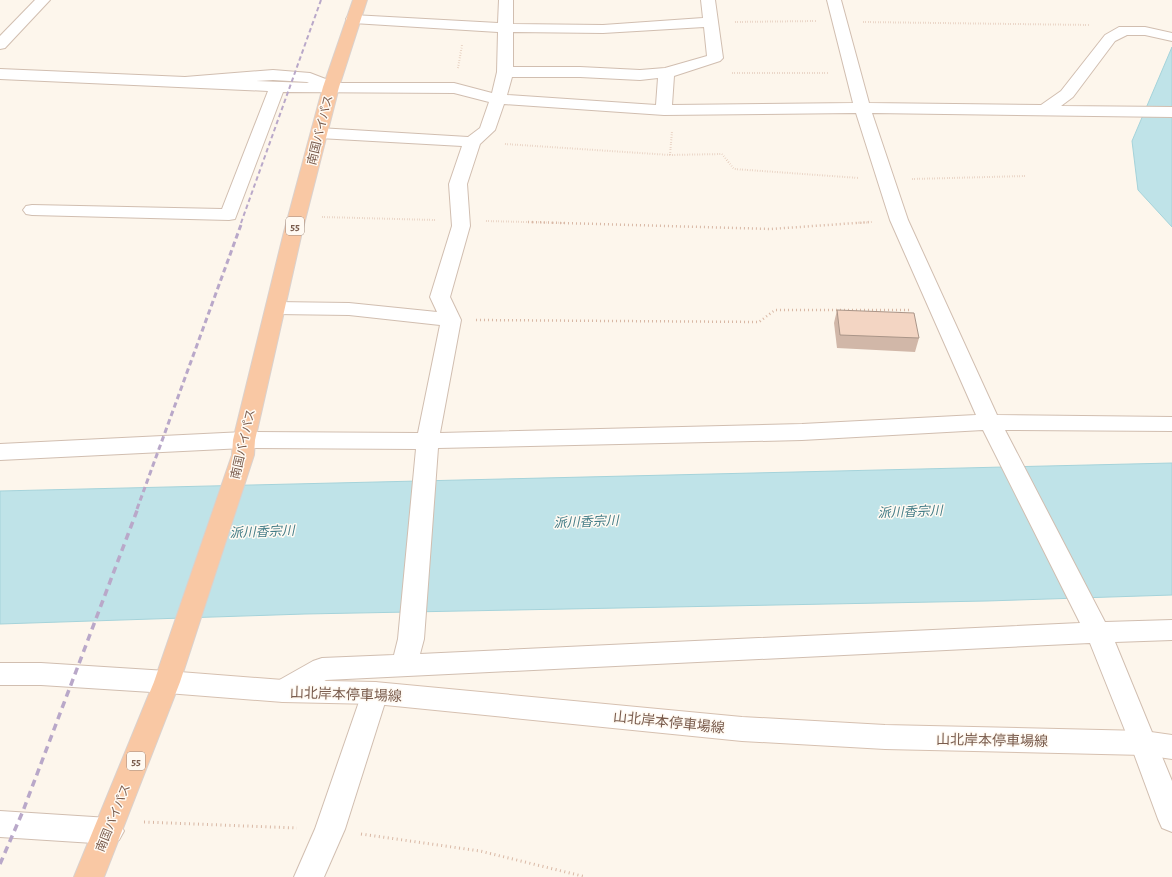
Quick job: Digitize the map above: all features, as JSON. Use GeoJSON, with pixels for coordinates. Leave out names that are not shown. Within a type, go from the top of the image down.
{"type":"FeatureCollection","features":[{"type":"Feature","properties":{"kind":"highway","name":"南国バイパス"},"geometry":{"type":"LineString","coordinates":[[89,877],[111,826],[167,682],[244,448],[276,308],[319,133],[331,87],[360,0]]}},
{"type":"Feature","properties":{"kind":"street"},"geometry":{"type":"LineString","coordinates":[[0,45],[43,0]]}},
{"type":"Feature","properties":{"kind":"street"},"geometry":{"type":"LineString","coordinates":[[405,664],[410,639],[429,446],[437,387],[451,320],[440,297],[461,226],[458,184],[472,142],[486,130],[498,99],[505,72],[506,0]]}},
{"type":"Feature","properties":{"kind":"street"},"geometry":{"type":"LineString","coordinates":[[505,72],[640,75],[666,73],[715,58],[708,0]]}},
{"type":"Feature","properties":{"kind":"street"},"geometry":{"type":"LineString","coordinates":[[834,0],[862,108],[899,220],[990,422],[1093,623],[1144,743],[1172,819]]}},
{"type":"Feature","properties":{"kind":"street"},"geometry":{"type":"LineString","coordinates":[[353,19],[505,28],[603,29],[711,22]]}},
{"type":"Feature","properties":{"kind":"street"},"geometry":{"type":"LineString","coordinates":[[1044,110],[1067,94],[1110,38],[1124,30],[1145,31],[1172,37]]}},
{"type":"Feature","properties":{"kind":"street"},"geometry":{"type":"LineString","coordinates":[[664,110],[666,73]]}},
{"type":"Feature","properties":{"kind":"street"},"geometry":{"type":"LineString","coordinates":[[0,74],[277,87],[454,88],[498,99],[551,104],[664,110],[862,108],[1172,112]]}},
{"type":"Feature","properties":{"kind":"street"},"geometry":{"type":"LineString","coordinates":[[185,82],[273,75],[310,78],[331,87]]}},
{"type":"Feature","properties":{"kind":"street"},"geometry":{"type":"LineString","coordinates":[[32,210],[229,215],[277,87]]}},
{"type":"Feature","properties":{"kind":"street"},"geometry":{"type":"LineString","coordinates":[[319,133],[472,142]]}},
{"type":"Feature","properties":{"kind":"street"},"geometry":{"type":"LineString","coordinates":[[276,308],[349,309],[451,320]]}},
{"type":"Feature","properties":{"kind":"street"},"geometry":{"type":"LineString","coordinates":[[0,452],[429,446],[802,432],[990,422],[1172,424]]}},
{"type":"Feature","properties":{"kind":"street"},"geometry":{"type":"LineString","coordinates":[[283,691],[322,669],[1093,623],[1172,630]]}},
{"type":"Feature","properties":{"kind":"street","name":"山北岸本停車場線"},"geometry":{"type":"LineString","coordinates":[[0,674],[41,674],[283,691],[375,693],[742,729],[885,737],[1144,743],[1172,747]]}},
{"type":"Feature","properties":{"kind":"street"},"geometry":{"type":"LineString","coordinates":[[309,877],[330,829],[375,693]]}},
{"type":"Feature","properties":{"kind":"street"},"geometry":{"type":"LineString","coordinates":[[0,824],[111,826]]}},
{"type":"Feature","properties":{"kind":"path"},"geometry":{"type":"LineString","coordinates":[[711,22],[840,21],[1097,25],[1124,30]]}},
{"type":"Feature","properties":{"kind":"path"},"geometry":{"type":"LineString","coordinates":[[454,88],[466,25]]}},
{"type":"Feature","properties":{"kind":"path"},"geometry":{"type":"LineString","coordinates":[[729,73],[853,73]]}},
{"type":"Feature","properties":{"kind":"path"},"geometry":{"type":"LineString","coordinates":[[472,142],[670,155],[722,154],[734,169],[885,180],[1026,176]]}},
{"type":"Feature","properties":{"kind":"path"},"geometry":{"type":"LineString","coordinates":[[298,216],[371,220],[460,220],[771,229],[899,220]]}},
{"type":"Feature","properties":{"kind":"path"},"geometry":{"type":"LineString","coordinates":[[451,320],[759,322],[775,310],[940,311]]}},
{"type":"Feature","properties":{"kind":"path"},"geometry":{"type":"LineString","coordinates":[[111,826],[330,829],[480,851],[586,877]]}},
{"type":"Feature","properties":{"kind":"water"},"geometry":{"type":"Polygon","coordinates":[[[1172,47],[1172,227],[1138,190],[1132,141],[1172,47]]]}},
{"type":"Feature","properties":{"kind":"water","name":"派川香宗川"},"geometry":{"type":"Polygon","coordinates":[[[1172,463],[1172,595],[987,601],[305,614],[0,624],[0,491],[1172,463]]]}},
{"type":"Feature","properties":{"kind":"building"},"geometry":{"type":"Polygon","coordinates":[[[837,310],[914,313],[919,338],[840,335],[837,310]]]}},
{"type":"Feature","properties":{"kind":"railway"},"geometry":{"type":"LineString","coordinates":[[241,223],[321,0]]}},
{"type":"Feature","properties":{"kind":"railway"},"geometry":{"type":"LineString","coordinates":[[137,509],[242,222]]}},
{"type":"Feature","properties":{"kind":"railway"},"geometry":{"type":"LineString","coordinates":[[0,864],[23,811],[138,508]]}}]}
